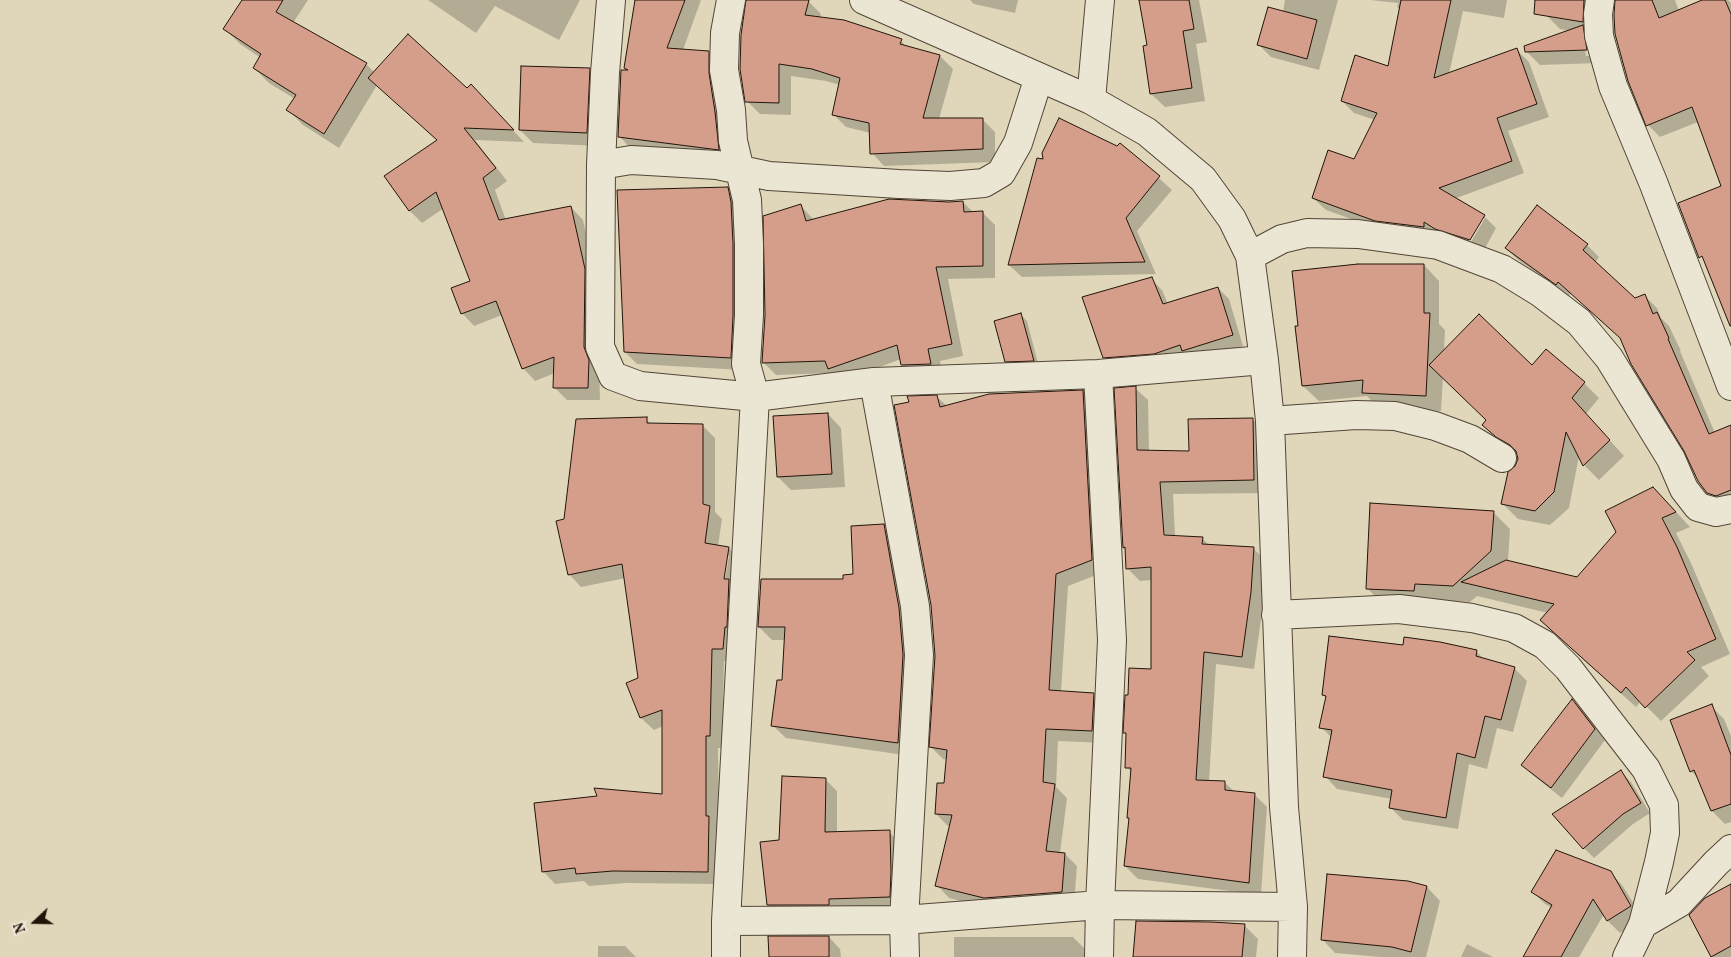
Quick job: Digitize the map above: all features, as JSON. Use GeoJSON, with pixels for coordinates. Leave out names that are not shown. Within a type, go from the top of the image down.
{"type":"FeatureCollection","features":[{"type":"Feature","properties":{"kind":"street"},"geometry":{"type":"LineString","coordinates":[[611,0],[605,73],[601,165],[600,347],[614,376],[640,386],[755,397],[874,382],[1098,374],[1264,360]]}},
{"type":"Feature","properties":{"kind":"street"},"geometry":{"type":"LineString","coordinates":[[726,957],[726,921],[755,397],[746,364],[749,315],[747,200],[733,141],[731,110],[724,70],[725,33],[731,0]]}},
{"type":"Feature","properties":{"kind":"street"},"geometry":{"type":"LineString","coordinates":[[864,0],[1091,100],[1147,132],[1203,178],[1232,219],[1250,256],[1270,420],[1284,806],[1293,907],[1292,957]]}},
{"type":"Feature","properties":{"kind":"street"},"geometry":{"type":"LineString","coordinates":[[1091,100],[1100,0]]}},
{"type":"Feature","properties":{"kind":"street"},"geometry":{"type":"LineString","coordinates":[[1600,0],[1598,14],[1599,36],[1613,86],[1657,190],[1731,386]]}},
{"type":"Feature","properties":{"kind":"street"},"geometry":{"type":"LineString","coordinates":[[601,165],[631,160],[717,165],[769,176],[950,186],[984,183],[1001,173],[1018,143],[1040,77]]}},
{"type":"Feature","properties":{"kind":"street"},"geometry":{"type":"LineString","coordinates":[[1250,256],[1282,239],[1307,233],[1358,234],[1438,246],[1502,269],[1541,293],[1579,322],[1609,358],[1671,459],[1684,489],[1698,507],[1716,512],[1731,509]]}},
{"type":"Feature","properties":{"kind":"street"},"geometry":{"type":"LineString","coordinates":[[1098,374],[1112,640],[1099,957]]}},
{"type":"Feature","properties":{"kind":"street"},"geometry":{"type":"LineString","coordinates":[[874,382],[915,606],[919,656],[904,920],[905,957]]}},
{"type":"Feature","properties":{"kind":"street"},"geometry":{"type":"LineString","coordinates":[[1270,420],[1356,415],[1395,416],[1434,426],[1470,440],[1502,458]]}},
{"type":"Feature","properties":{"kind":"street"},"geometry":{"type":"LineString","coordinates":[[1276,615],[1399,609],[1472,618],[1514,628],[1545,645],[1568,668],[1646,769],[1664,805],[1665,833],[1643,924],[1627,957]]}},
{"type":"Feature","properties":{"kind":"street"},"geometry":{"type":"LineString","coordinates":[[1643,924],[1679,903],[1716,863],[1731,850]]}},
{"type":"Feature","properties":{"kind":"street"},"geometry":{"type":"LineString","coordinates":[[726,921],[904,920],[1100,905],[1293,907]]}},
{"type":"Feature","properties":{"kind":"building"},"geometry":{"type":"Polygon","coordinates":[[[242,0],[283,0],[276,12],[367,63],[324,134],[286,110],[296,95],[253,68],[261,54],[223,29],[242,0]]]}},
{"type":"Feature","properties":{"kind":"building"},"geometry":{"type":"Polygon","coordinates":[[[635,0],[685,0],[667,48],[709,51],[709,73],[719,150],[618,137],[621,70],[628,70],[624,68],[635,0]]]}},
{"type":"Feature","properties":{"kind":"building"},"geometry":{"type":"Polygon","coordinates":[[[746,0],[809,0],[805,15],[844,20],[902,39],[900,44],[940,55],[923,118],[983,118],[983,149],[870,154],[869,123],[832,115],[840,78],[812,69],[779,64],[779,103],[745,102],[740,69],[741,35],[746,0]]]}},
{"type":"Feature","properties":{"kind":"building"},"geometry":{"type":"Polygon","coordinates":[[[1139,0],[1189,0],[1194,29],[1183,31],[1192,88],[1150,94],[1143,46],[1147,45],[1139,0]]]}},
{"type":"Feature","properties":{"kind":"building"},"geometry":{"type":"Polygon","coordinates":[[[1401,0],[1451,0],[1434,78],[1517,48],[1537,104],[1497,118],[1512,161],[1439,188],[1485,215],[1470,240],[1435,229],[1424,222],[1424,227],[1375,221],[1312,198],[1328,150],[1354,159],[1377,113],[1341,101],[1355,55],[1388,66],[1401,0]]]}},
{"type":"Feature","properties":{"kind":"building"},"geometry":{"type":"Polygon","coordinates":[[[1535,0],[1584,0],[1583,22],[1534,14],[1535,0]]]}},
{"type":"Feature","properties":{"kind":"building"},"geometry":{"type":"Polygon","coordinates":[[[1615,0],[1652,0],[1659,18],[1702,0],[1725,0],[1731,14],[1731,326],[1702,256],[1699,258],[1678,203],[1721,186],[1692,107],[1646,126],[1628,81],[1615,34],[1615,0]]]}},
{"type":"Feature","properties":{"kind":"building"},"geometry":{"type":"Polygon","coordinates":[[[1268,7],[1317,20],[1307,59],[1257,45],[1268,7]]]}},
{"type":"Feature","properties":{"kind":"building"},"geometry":{"type":"Polygon","coordinates":[[[1583,25],[1587,50],[1525,52],[1524,46],[1583,25]]]}},
{"type":"Feature","properties":{"kind":"building"},"geometry":{"type":"Polygon","coordinates":[[[408,34],[467,88],[471,84],[514,130],[464,128],[496,168],[483,178],[499,220],[571,206],[585,269],[584,347],[589,360],[588,388],[553,388],[554,357],[522,369],[496,301],[461,314],[451,288],[470,281],[436,192],[409,211],[384,176],[437,140],[368,78],[408,34]]]}},
{"type":"Feature","properties":{"kind":"building"},"geometry":{"type":"Polygon","coordinates":[[[521,66],[590,68],[587,133],[519,130],[521,66]]]}},
{"type":"Feature","properties":{"kind":"building"},"geometry":{"type":"Polygon","coordinates":[[[1059,118],[1117,146],[1120,143],[1160,176],[1126,218],[1145,262],[1008,265],[1037,158],[1043,159],[1042,153],[1059,118]]]}},
{"type":"Feature","properties":{"kind":"building"},"geometry":{"type":"Polygon","coordinates":[[[728,187],[731,202],[733,244],[731,358],[624,352],[617,190],[728,187]]]}},
{"type":"Feature","properties":{"kind":"building"},"geometry":{"type":"Polygon","coordinates":[[[889,199],[963,201],[964,212],[983,211],[983,266],[936,267],[952,344],[928,349],[931,364],[901,365],[897,345],[828,369],[825,361],[762,363],[765,315],[763,216],[801,204],[806,221],[889,199]]]}},
{"type":"Feature","properties":{"kind":"building"},"geometry":{"type":"Polygon","coordinates":[[[1537,205],[1588,244],[1583,250],[1635,298],[1645,294],[1653,314],[1657,312],[1669,338],[1709,434],[1731,425],[1731,490],[1716,496],[1707,493],[1698,481],[1684,451],[1631,364],[1620,338],[1558,282],[1556,285],[1505,248],[1537,205]]]}},
{"type":"Feature","properties":{"kind":"building"},"geometry":{"type":"Polygon","coordinates":[[[1358,264],[1424,264],[1424,313],[1430,313],[1426,396],[1362,393],[1363,380],[1302,386],[1295,326],[1298,326],[1292,271],[1358,264]]]}},
{"type":"Feature","properties":{"kind":"building"},"geometry":{"type":"Polygon","coordinates":[[[1152,277],[1163,304],[1218,287],[1233,335],[1182,351],[1180,345],[1154,354],[1103,358],[1082,297],[1152,277]]]}},
{"type":"Feature","properties":{"kind":"building"},"geometry":{"type":"Polygon","coordinates":[[[1021,313],[1034,361],[1005,362],[994,321],[1021,313]]]}},
{"type":"Feature","properties":{"kind":"building"},"geometry":{"type":"Polygon","coordinates":[[[1479,314],[1532,365],[1546,349],[1585,382],[1572,398],[1610,440],[1583,466],[1566,432],[1554,492],[1535,511],[1501,504],[1508,472],[1515,466],[1518,459],[1516,451],[1482,425],[1486,420],[1429,365],[1479,314]]]}},
{"type":"Feature","properties":{"kind":"building"},"geometry":{"type":"Polygon","coordinates":[[[1136,386],[1137,450],[1189,451],[1188,419],[1253,418],[1254,480],[1160,482],[1164,535],[1203,537],[1202,544],[1254,547],[1251,592],[1242,657],[1204,652],[1196,780],[1225,781],[1225,790],[1255,793],[1249,883],[1124,866],[1129,818],[1127,818],[1131,768],[1125,768],[1126,733],[1123,733],[1125,695],[1128,695],[1129,668],[1151,669],[1151,567],[1126,569],[1125,547],[1123,548],[1114,388],[1136,386]]]}},
{"type":"Feature","properties":{"kind":"building"},"geometry":{"type":"Polygon","coordinates":[[[1083,390],[1092,560],[1056,574],[1049,690],[1094,693],[1092,731],[1046,729],[1043,782],[1055,784],[1046,851],[1065,853],[1062,892],[984,898],[935,886],[952,815],[935,814],[937,783],[944,783],[947,750],[929,747],[935,656],[931,605],[894,405],[909,402],[907,396],[937,395],[940,407],[989,394],[1083,390]]]}},
{"type":"Feature","properties":{"kind":"building"},"geometry":{"type":"Polygon","coordinates":[[[828,413],[832,474],[777,477],[773,416],[828,413]]]}},
{"type":"Feature","properties":{"kind":"building"},"geometry":{"type":"Polygon","coordinates":[[[647,417],[647,423],[703,424],[703,504],[710,506],[705,543],[729,547],[724,579],[729,579],[727,627],[725,627],[723,649],[712,649],[710,736],[706,736],[706,816],[709,816],[708,872],[613,871],[576,874],[575,868],[542,872],[534,803],[597,796],[594,788],[662,794],[662,710],[640,718],[626,683],[638,678],[622,564],[568,575],[556,521],[564,519],[576,419],[647,417]]]}},
{"type":"Feature","properties":{"kind":"building"},"geometry":{"type":"Polygon","coordinates":[[[1653,487],[1676,512],[1662,518],[1677,547],[1716,639],[1687,652],[1695,660],[1645,708],[1626,687],[1621,693],[1540,620],[1554,604],[1461,582],[1506,560],[1577,577],[1616,532],[1605,511],[1653,487]]]}},
{"type":"Feature","properties":{"kind":"building"},"geometry":{"type":"Polygon","coordinates":[[[1370,503],[1494,511],[1491,551],[1453,586],[1415,584],[1414,591],[1366,589],[1370,503]]]}},
{"type":"Feature","properties":{"kind":"building"},"geometry":{"type":"Polygon","coordinates":[[[884,524],[899,608],[903,655],[898,743],[771,726],[777,680],[782,680],[785,627],[758,627],[761,579],[843,579],[843,575],[853,574],[851,526],[884,524]]]}},
{"type":"Feature","properties":{"kind":"building"},"geometry":{"type":"Polygon","coordinates":[[[1329,636],[1403,645],[1404,637],[1440,642],[1477,650],[1476,656],[1515,667],[1501,720],[1485,716],[1475,758],[1457,753],[1446,818],[1389,808],[1392,790],[1323,777],[1332,730],[1319,728],[1326,696],[1322,695],[1329,636]]]}},
{"type":"Feature","properties":{"kind":"building"},"geometry":{"type":"Polygon","coordinates":[[[1572,699],[1595,729],[1551,788],[1521,765],[1572,699]]]}},
{"type":"Feature","properties":{"kind":"building"},"geometry":{"type":"Polygon","coordinates":[[[1712,704],[1731,755],[1731,804],[1711,811],[1694,770],[1690,772],[1670,720],[1712,704]]]}},
{"type":"Feature","properties":{"kind":"building"},"geometry":{"type":"Polygon","coordinates":[[[1621,770],[1641,803],[1623,814],[1583,849],[1552,814],[1621,770]]]}},
{"type":"Feature","properties":{"kind":"building"},"geometry":{"type":"Polygon","coordinates":[[[782,776],[826,778],[825,832],[890,830],[890,897],[829,899],[829,905],[767,905],[760,842],[779,840],[782,776]]]}},
{"type":"Feature","properties":{"kind":"building"},"geometry":{"type":"Polygon","coordinates":[[[1556,850],[1611,871],[1631,906],[1607,921],[1593,899],[1561,957],[1523,957],[1552,905],[1531,892],[1556,850]]]}},
{"type":"Feature","properties":{"kind":"building"},"geometry":{"type":"Polygon","coordinates":[[[1327,874],[1408,881],[1427,886],[1411,952],[1392,947],[1321,940],[1327,874]]]}},
{"type":"Feature","properties":{"kind":"building"},"geometry":{"type":"Polygon","coordinates":[[[1731,884],[1731,946],[1711,957],[1689,915],[1705,898],[1731,884]]]}},
{"type":"Feature","properties":{"kind":"building"},"geometry":{"type":"Polygon","coordinates":[[[1136,921],[1245,924],[1242,957],[1133,957],[1136,921]]]}},
{"type":"Feature","properties":{"kind":"building"},"geometry":{"type":"Polygon","coordinates":[[[768,936],[829,936],[829,957],[769,957],[768,936]]]}}]}
